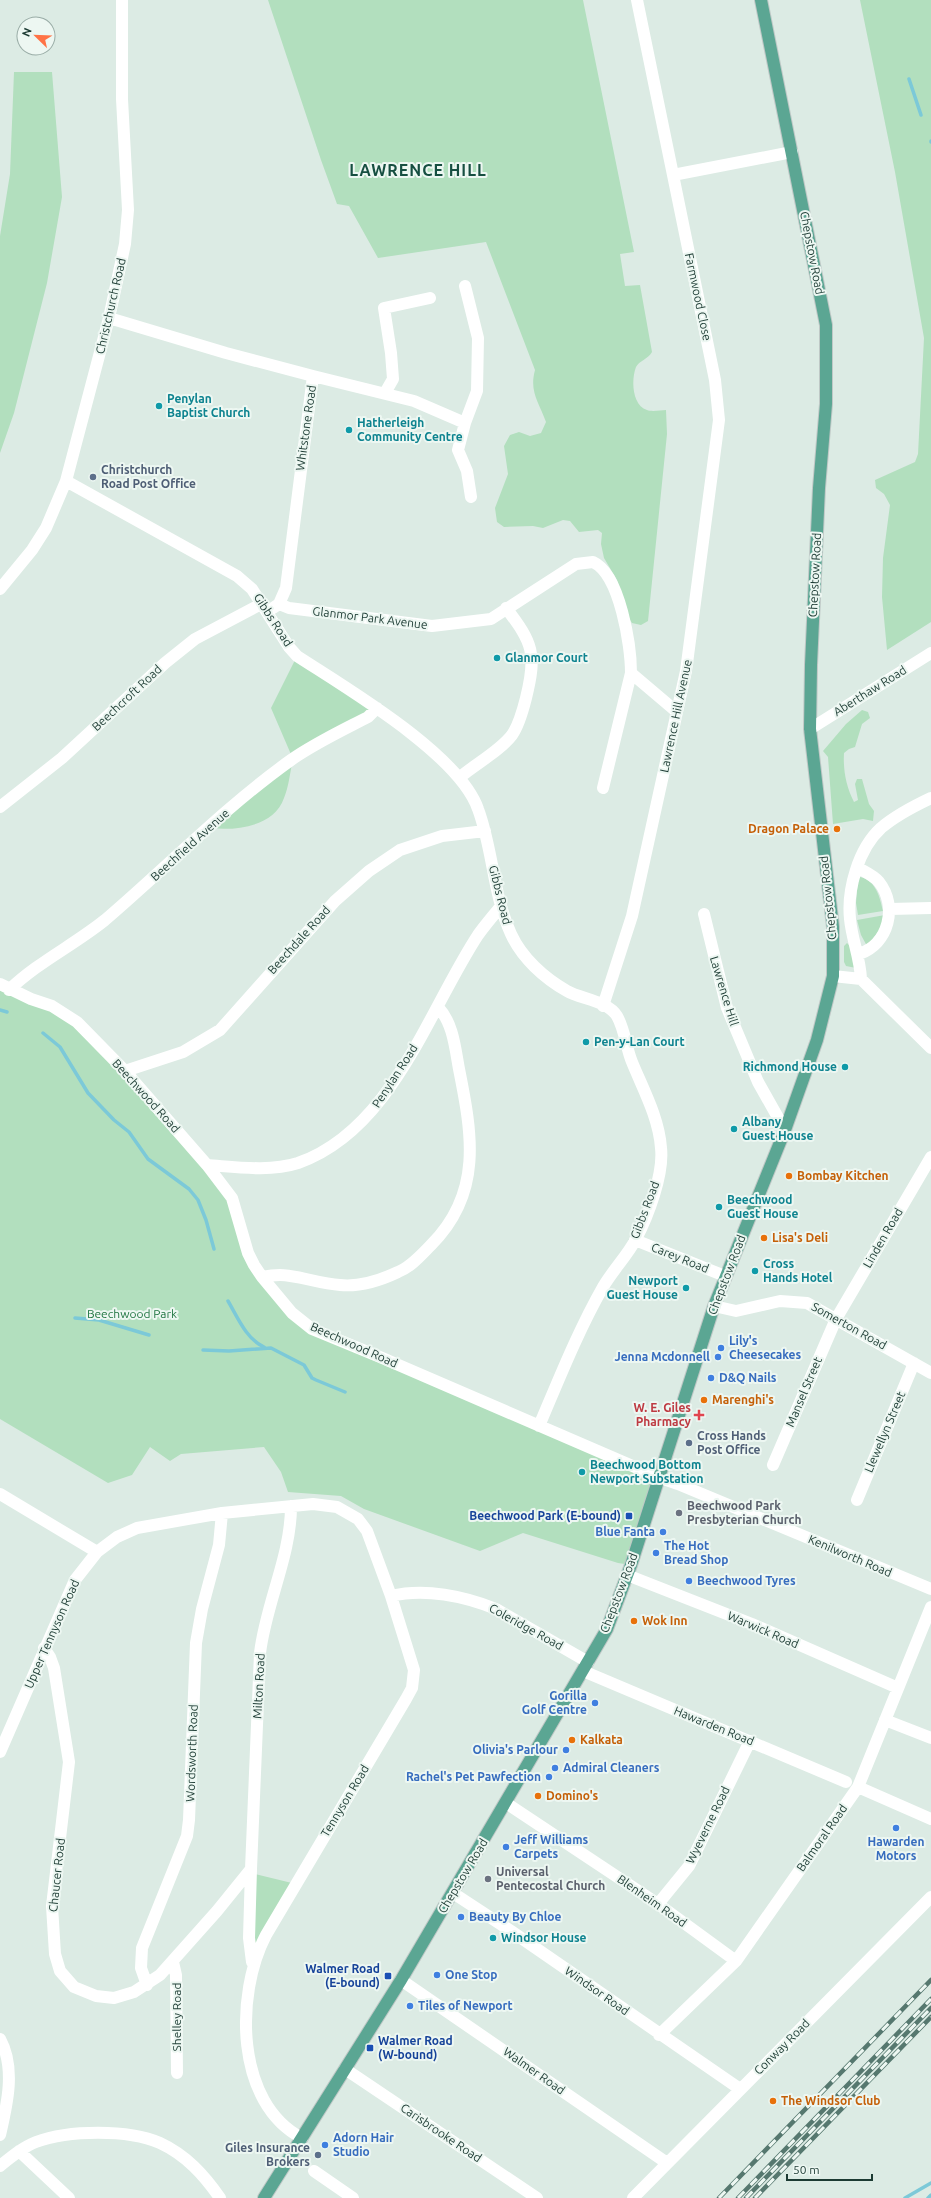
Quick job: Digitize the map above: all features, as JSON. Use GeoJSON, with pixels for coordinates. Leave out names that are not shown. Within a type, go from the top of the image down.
{"type":"FeatureCollection","features":[{"type":"Feature","properties":{"kind":"main road","name":"Chepstow Road"},"geometry":{"type":"LineString","coordinates":[[264,2198],[401,1980],[453,1894],[607,1629],[627,1576],[714,1306],[785,1130],[817,1040],[832,976],[833,927],[810,729],[818,496],[826,404],[826,325],[761,0]]}},
{"type":"Feature","properties":{"kind":"street","name":"Christchurch Road"},"geometry":{"type":"LineString","coordinates":[[0,589],[23,562],[42,533],[66,481],[109,318],[125,244],[128,210],[122,86],[122,0]]}},
{"type":"Feature","properties":{"kind":"street","name":"Farmwood Close"},"geometry":{"type":"LineString","coordinates":[[637,0],[715,380],[719,420]]}},
{"type":"Feature","properties":{"kind":"street"},"geometry":{"type":"LineString","coordinates":[[673,175],[792,152]]}},
{"type":"Feature","properties":{"kind":"street"},"geometry":{"type":"LineString","coordinates":[[465,286],[478,338],[477,391],[465,423],[458,450],[467,471],[471,496]]}},
{"type":"Feature","properties":{"kind":"street"},"geometry":{"type":"LineString","coordinates":[[385,393],[392,379],[391,353],[384,308],[430,298]]}},
{"type":"Feature","properties":{"kind":"street","name":"Whitstone Road"},"geometry":{"type":"LineString","coordinates":[[109,318],[226,353],[313,376],[286,588],[279,604]]}},
{"type":"Feature","properties":{"kind":"street"},"geometry":{"type":"LineString","coordinates":[[313,376],[414,401],[465,423]]}},
{"type":"Feature","properties":{"kind":"street","name":"Lawrence Hill Avenue"},"geometry":{"type":"LineString","coordinates":[[604,1006],[632,916],[686,671],[719,420]]}},
{"type":"Feature","properties":{"kind":"street","name":"Gibbs Road"},"geometry":{"type":"LineString","coordinates":[[66,481],[237,576],[252,589],[265,607],[289,647],[297,656],[397,722],[459,778],[477,805],[485,831],[501,906],[511,934],[526,960],[566,991],[614,1011],[619,1018],[629,1055],[656,1120],[662,1150],[658,1177],[650,1204],[635,1240],[604,1285],[573,1346],[539,1426]]}},
{"type":"Feature","properties":{"kind":"street","name":"Glanmor Park Avenue"},"geometry":{"type":"LineString","coordinates":[[279,604],[289,608],[432,626],[491,619],[576,564],[588,561],[603,569],[612,584],[624,622],[631,656],[631,673]]}},
{"type":"Feature","properties":{"kind":"street"},"geometry":{"type":"LineString","coordinates":[[265,607],[279,604]]}},
{"type":"Feature","properties":{"kind":"street","name":"Beechcroft Road"},"geometry":{"type":"LineString","coordinates":[[0,807],[62,758],[165,663],[195,639],[265,607]]}},
{"type":"Feature","properties":{"kind":"street"},"geometry":{"type":"LineString","coordinates":[[459,778],[501,746],[512,735],[522,711],[532,675],[533,658],[523,629],[506,608]]}},
{"type":"Feature","properties":{"kind":"street","name":"Aberthaw Road"},"geometry":{"type":"LineString","coordinates":[[810,729],[931,653]]}},
{"type":"Feature","properties":{"kind":"street"},"geometry":{"type":"LineString","coordinates":[[603,788],[631,673],[677,712]]}},
{"type":"Feature","properties":{"kind":"street","name":"Beechfield Avenue"},"geometry":{"type":"LineString","coordinates":[[4,987],[107,918],[258,786],[293,759],[368,717],[377,708]]}},
{"type":"Feature","properties":{"kind":"street"},"geometry":{"type":"LineString","coordinates":[[861,979],[859,954],[852,932],[849,909],[849,897],[858,868],[868,844],[881,828],[906,811],[931,798]]}},
{"type":"Feature","properties":{"kind":"street","name":"Beechdale Road"},"geometry":{"type":"LineString","coordinates":[[125,1071],[183,1052],[220,1030],[335,901],[368,871],[400,850],[442,836],[485,831]]}},
{"type":"Feature","properties":{"kind":"street"},"geometry":{"type":"LineString","coordinates":[[858,868],[872,875],[878,881],[887,898],[890,909],[885,931],[878,942],[872,948],[859,954]]}},
{"type":"Feature","properties":{"kind":"street","name":"Penylan Road"},"geometry":{"type":"LineString","coordinates":[[207,1165],[245,1168],[283,1166],[307,1159],[341,1140],[372,1111],[392,1083],[478,935],[501,906]]}},
{"type":"Feature","properties":{"kind":"street"},"geometry":{"type":"LineString","coordinates":[[890,909],[931,908]]}},
{"type":"Feature","properties":{"kind":"street","name":"Lawrence Hill"},"geometry":{"type":"LineString","coordinates":[[704,914],[727,1008],[758,1082],[785,1130]]}},
{"type":"Feature","properties":{"kind":"street"},"geometry":{"type":"LineString","coordinates":[[832,976],[861,979],[931,1048]]}},
{"type":"Feature","properties":{"kind":"street","name":"Beechwood Road"},"geometry":{"type":"LineString","coordinates":[[4,987],[52,1006],[76,1022],[125,1071],[207,1165],[232,1198],[248,1253],[262,1277],[292,1313],[312,1329],[658,1477]]}},
{"type":"Feature","properties":{"kind":"street"},"geometry":{"type":"LineString","coordinates":[[262,1277],[280,1274],[341,1286],[379,1280],[401,1272],[438,1238],[453,1219],[463,1199],[469,1177],[470,1136],[467,1106],[451,1028],[445,1014],[438,1006]]}},
{"type":"Feature","properties":{"kind":"street","name":"Linden Road"},"geometry":{"type":"LineString","coordinates":[[836,1319],[931,1157]]}},
{"type":"Feature","properties":{"kind":"street","name":"Carey Road"},"geometry":{"type":"LineString","coordinates":[[635,1240],[725,1276]]}},
{"type":"Feature","properties":{"kind":"street","name":"Somerton Road"},"geometry":{"type":"LineString","coordinates":[[714,1306],[736,1311],[780,1301],[806,1303],[931,1372]]}},
{"type":"Feature","properties":{"kind":"street","name":"Mansel Street"},"geometry":{"type":"LineString","coordinates":[[773,1465],[836,1319]]}},
{"type":"Feature","properties":{"kind":"street","name":"Llewellyn Street"},"geometry":{"type":"LineString","coordinates":[[856,1500],[914,1363]]}},
{"type":"Feature","properties":{"kind":"street","name":"Kenilworth Road"},"geometry":{"type":"LineString","coordinates":[[658,1477],[931,1589]]}},
{"type":"Feature","properties":{"kind":"street"},"geometry":{"type":"LineString","coordinates":[[0,1494],[97,1552]]}},
{"type":"Feature","properties":{"kind":"street","name":"Tennyson Road"},"geometry":{"type":"LineString","coordinates":[[291,1506],[331,1505],[342,1509],[358,1519],[367,1531],[391,1596],[412,1663],[414,1679],[412,1688],[266,1935],[252,1965],[247,2012],[247,2038],[252,2071],[258,2091],[274,2118],[286,2129],[302,2138]]}},
{"type":"Feature","properties":{"kind":"street","name":"Upper Tennyson Road"},"geometry":{"type":"LineString","coordinates":[[0,1752],[44,1648],[75,1580],[97,1552],[117,1537],[137,1528],[222,1513],[291,1506]]}},
{"type":"Feature","properties":{"kind":"street","name":"Milton Road"},"geometry":{"type":"LineString","coordinates":[[252,1965],[249,1938],[260,1653],[262,1638],[289,1535],[291,1506]]}},
{"type":"Feature","properties":{"kind":"street","name":"Wordsworth Road"},"geometry":{"type":"LineString","coordinates":[[147,1985],[141,1968],[142,1948],[187,1836],[197,1638],[202,1609],[219,1545],[222,1513]]}},
{"type":"Feature","properties":{"kind":"street","name":"Warwick Road"},"geometry":{"type":"LineString","coordinates":[[627,1576],[752,1624],[898,1688]]}},
{"type":"Feature","properties":{"kind":"street","name":"Coleridge Road"},"geometry":{"type":"LineString","coordinates":[[391,1596],[411,1593],[432,1593],[485,1604],[496,1609],[585,1666]]}},
{"type":"Feature","properties":{"kind":"street","name":"Balmoral Road"},"geometry":{"type":"LineString","coordinates":[[659,2035],[736,1961],[858,1787],[931,1607]]}},
{"type":"Feature","properties":{"kind":"street","name":"Chaucer Road"},"geometry":{"type":"LineString","coordinates":[[44,1648],[50,1656],[54,1668],[69,1762],[52,1906],[52,1936],[56,1963],[68,1983],[80,1991],[96,1996],[122,1996],[147,1985],[173,1962]]}},
{"type":"Feature","properties":{"kind":"street","name":"Hawarden Road"},"geometry":{"type":"LineString","coordinates":[[585,1666],[750,1741],[846,1782]]}},
{"type":"Feature","properties":{"kind":"street"},"geometry":{"type":"LineString","coordinates":[[885,1720],[931,1738]]}},
{"type":"Feature","properties":{"kind":"street","name":"Wyeverne Road"},"geometry":{"type":"LineString","coordinates":[[658,1904],[689,1866],[750,1741]]}},
{"type":"Feature","properties":{"kind":"street"},"geometry":{"type":"LineString","coordinates":[[858,1787],[931,1819]]}},
{"type":"Feature","properties":{"kind":"street","name":"Blenheim Road"},"geometry":{"type":"LineString","coordinates":[[506,1803],[658,1904],[736,1961]]}},
{"type":"Feature","properties":{"kind":"street"},"geometry":{"type":"LineString","coordinates":[[173,1962],[251,1869]]}},
{"type":"Feature","properties":{"kind":"street","name":"Windsor Road"},"geometry":{"type":"LineString","coordinates":[[453,1894],[511,1931],[740,2090]]}},
{"type":"Feature","properties":{"kind":"street","name":"Conway Road"},"geometry":{"type":"LineString","coordinates":[[633,2198],[931,1897]]}},
{"type":"Feature","properties":{"kind":"street","name":"Shelley Road"},"geometry":{"type":"LineString","coordinates":[[173,1962],[176,1975],[177,2073]]}},
{"type":"Feature","properties":{"kind":"street","name":"Walmer Road"},"geometry":{"type":"LineString","coordinates":[[401,1980],[667,2163]]}},
{"type":"Feature","properties":{"kind":"street"},"geometry":{"type":"LineString","coordinates":[[0,2039],[6,2054],[8,2077],[7,2102],[0,2135]]}},
{"type":"Feature","properties":{"kind":"street","name":"Carisbrooke Road"},"geometry":{"type":"LineString","coordinates":[[345,2069],[537,2198]]}},
{"type":"Feature","properties":{"kind":"street"},"geometry":{"type":"LineString","coordinates":[[0,2166],[19,2151],[35,2143],[61,2136],[116,2134],[143,2138],[160,2143],[185,2158],[202,2173],[220,2198]]}},
{"type":"Feature","properties":{"kind":"street"},"geometry":{"type":"LineString","coordinates":[[19,2151],[69,2198]]}},
{"type":"Feature","properties":{"kind":"street"},"geometry":{"type":"LineString","coordinates":[[314,2171],[353,2198]]}},
{"type":"Feature","properties":{"kind":"green space"},"geometry":{"type":"Polygon","coordinates":[[[268,0],[583,0],[634,252],[620,254],[625,286],[640,285],[652,352],[636,367],[634,372],[634,392],[638,403],[647,410],[666,410],[667,434],[648,621],[641,625],[632,623],[626,614],[617,580],[604,558],[601,544],[602,533],[598,530],[579,532],[570,521],[563,520],[543,528],[533,526],[504,527],[497,522],[495,508],[508,474],[504,446],[510,435],[519,432],[530,436],[541,433],[546,422],[534,391],[533,378],[535,370],[486,242],[378,258],[349,206],[337,204],[268,0]]]}},
{"type":"Feature","properties":{"kind":"green space"},"geometry":{"type":"Polygon","coordinates":[[[860,0],[931,0],[931,622],[887,650],[882,597],[883,558],[890,505],[884,494],[876,488],[875,480],[915,462],[918,454],[924,338],[895,172],[860,0]]]}},
{"type":"Feature","properties":{"kind":"green space"},"geometry":{"type":"Polygon","coordinates":[[[14,72],[52,72],[62,197],[47,283],[14,413],[0,453],[0,236],[10,174],[14,72]]]}},
{"type":"Feature","properties":{"kind":"green space"},"geometry":{"type":"Polygon","coordinates":[[[297,656],[377,708],[293,759],[271,708],[297,656]]]}},
{"type":"Feature","properties":{"kind":"green space"},"geometry":{"type":"Polygon","coordinates":[[[862,710],[868,712],[870,718],[862,724],[855,747],[844,753],[844,766],[847,784],[854,802],[858,800],[855,784],[857,779],[862,779],[869,804],[874,811],[873,821],[863,819],[833,824],[828,757],[823,751],[846,724],[862,710]]]}},
{"type":"Feature","properties":{"kind":"green space"},"geometry":{"type":"Polygon","coordinates":[[[293,759],[286,793],[279,808],[272,815],[253,825],[231,829],[210,828],[293,759]]]}},
{"type":"Feature","properties":{"kind":"green space"},"geometry":{"type":"Polygon","coordinates":[[[860,877],[870,882],[874,886],[879,895],[883,911],[858,915],[856,903],[858,879],[860,877]]]}},
{"type":"Feature","properties":{"kind":"green space"},"geometry":{"type":"Polygon","coordinates":[[[885,915],[882,927],[867,946],[861,935],[857,920],[885,915]]]}},
{"type":"Feature","properties":{"kind":"green space"},"geometry":{"type":"Polygon","coordinates":[[[847,943],[853,949],[856,968],[846,966],[844,962],[844,946],[847,943]]]}},
{"type":"Feature","properties":{"kind":"green space","name":"Beechwood Park"},"geometry":{"type":"Polygon","coordinates":[[[0,984],[77,1022],[232,1198],[248,1253],[312,1329],[658,1477],[631,1565],[618,1563],[523,1533],[480,1551],[364,1509],[341,1496],[288,1492],[281,1472],[264,1447],[181,1454],[170,1461],[150,1447],[132,1475],[108,1483],[0,1419],[0,984]]]}},
{"type":"Feature","properties":{"kind":"green space"},"geometry":{"type":"Polygon","coordinates":[[[251,1873],[296,1884],[252,1965],[251,1873]]]}},
{"type":"Feature","properties":{"kind":"waterway"},"geometry":{"type":"LineString","coordinates":[[909,79],[921,115]]}},
{"type":"Feature","properties":{"kind":"waterway"},"geometry":{"type":"LineString","coordinates":[[0,1010],[7,1012]]}},
{"type":"Feature","properties":{"kind":"waterway"},"geometry":{"type":"LineString","coordinates":[[43,1033],[60,1047],[88,1093],[114,1120],[129,1132],[148,1159],[189,1189],[198,1200],[206,1220],[214,1249]]}},
{"type":"Feature","properties":{"kind":"waterway"},"geometry":{"type":"LineString","coordinates":[[228,1301],[247,1333],[252,1339],[264,1347]]}},
{"type":"Feature","properties":{"kind":"waterway"},"geometry":{"type":"LineString","coordinates":[[75,1318],[99,1320],[149,1335]]}},
{"type":"Feature","properties":{"kind":"waterway"},"geometry":{"type":"LineString","coordinates":[[203,1350],[229,1351],[271,1348],[304,1365],[312,1378],[345,1392]]}},
{"type":"Feature","properties":{"kind":"waterway"},"geometry":{"type":"LineString","coordinates":[[905,2198],[931,2183]]}},
{"type":"Feature","properties":{"kind":"waterway"},"geometry":{"type":"LineString","coordinates":[[928,2198],[931,2195]]}},
{"type":"Feature","properties":{"kind":"railway"},"geometry":{"type":"LineString","coordinates":[[719,2198],[931,1980]]}},
{"type":"Feature","properties":{"kind":"railway"},"geometry":{"type":"LineString","coordinates":[[738,2198],[931,1999]]}},
{"type":"Feature","properties":{"kind":"railway"},"geometry":{"type":"LineString","coordinates":[[746,2198],[931,2008]]}},
{"type":"Feature","properties":{"kind":"railway"},"geometry":{"type":"LineString","coordinates":[[755,2198],[931,2017]]}},
{"type":"Feature","properties":{"kind":"place","name":"Penylan Baptist Church"},"geometry":{"type":"Point","coordinates":[159,406]}},
{"type":"Feature","properties":{"kind":"place","name":"Hatherleigh Community Centre"},"geometry":{"type":"Point","coordinates":[349,430]}},
{"type":"Feature","properties":{"kind":"place","name":"Christchurch Road Post Office"},"geometry":{"type":"Point","coordinates":[93,477]}},
{"type":"Feature","properties":{"kind":"place","name":"Glanmor Court"},"geometry":{"type":"Point","coordinates":[497,658]}},
{"type":"Feature","properties":{"kind":"place","name":"Dragon Palace"},"geometry":{"type":"Point","coordinates":[837,829]}},
{"type":"Feature","properties":{"kind":"place","name":"Pen-y-Lan Court"},"geometry":{"type":"Point","coordinates":[586,1042]}},
{"type":"Feature","properties":{"kind":"place","name":"Richmond House"},"geometry":{"type":"Point","coordinates":[845,1067]}},
{"type":"Feature","properties":{"kind":"place","name":"Albany Guest House"},"geometry":{"type":"Point","coordinates":[734,1129]}},
{"type":"Feature","properties":{"kind":"place","name":"Bombay Kitchen"},"geometry":{"type":"Point","coordinates":[789,1176]}},
{"type":"Feature","properties":{"kind":"place","name":"Beechwood Guest House"},"geometry":{"type":"Point","coordinates":[719,1207]}},
{"type":"Feature","properties":{"kind":"place","name":"Lisa's Deli"},"geometry":{"type":"Point","coordinates":[764,1238]}},
{"type":"Feature","properties":{"kind":"place","name":"Cross Hands Hotel"},"geometry":{"type":"Point","coordinates":[755,1271]}},
{"type":"Feature","properties":{"kind":"place","name":"Newport Guest House"},"geometry":{"type":"Point","coordinates":[686,1288]}},
{"type":"Feature","properties":{"kind":"place","name":"Lily's Cheesecakes"},"geometry":{"type":"Point","coordinates":[721,1348]}},
{"type":"Feature","properties":{"kind":"place","name":"Jenna Mcdonnell"},"geometry":{"type":"Point","coordinates":[718,1357]}},
{"type":"Feature","properties":{"kind":"place","name":"D&Q Nails"},"geometry":{"type":"Point","coordinates":[711,1378]}},
{"type":"Feature","properties":{"kind":"place","name":"Marenghi's"},"geometry":{"type":"Point","coordinates":[704,1400]}},
{"type":"Feature","properties":{"kind":"place","name":"W. E. Giles Pharmacy"},"geometry":{"type":"Point","coordinates":[699,1415]}},
{"type":"Feature","properties":{"kind":"place","name":"Cross Hands Post Office"},"geometry":{"type":"Point","coordinates":[689,1443]}},
{"type":"Feature","properties":{"kind":"place","name":"Beechwood Bottom Newport Substation"},"geometry":{"type":"Point","coordinates":[582,1472]}},
{"type":"Feature","properties":{"kind":"place","name":"Beechwood Park Presbyterian Church"},"geometry":{"type":"Point","coordinates":[679,1513]}},
{"type":"Feature","properties":{"kind":"place","name":"Beechwood Park (E-bound)"},"geometry":{"type":"Point","coordinates":[629,1516]}},
{"type":"Feature","properties":{"kind":"place","name":"Blue Fanta"},"geometry":{"type":"Point","coordinates":[663,1532]}},
{"type":"Feature","properties":{"kind":"place","name":"The Hot Bread Shop"},"geometry":{"type":"Point","coordinates":[656,1553]}},
{"type":"Feature","properties":{"kind":"place","name":"Beechwood Tyres"},"geometry":{"type":"Point","coordinates":[689,1581]}},
{"type":"Feature","properties":{"kind":"place","name":"Wok Inn"},"geometry":{"type":"Point","coordinates":[634,1621]}},
{"type":"Feature","properties":{"kind":"place","name":"Gorilla Golf Centre"},"geometry":{"type":"Point","coordinates":[595,1703]}},
{"type":"Feature","properties":{"kind":"place","name":"Kalkata"},"geometry":{"type":"Point","coordinates":[572,1740]}},
{"type":"Feature","properties":{"kind":"place","name":"Olivia's Parlour"},"geometry":{"type":"Point","coordinates":[566,1750]}},
{"type":"Feature","properties":{"kind":"place","name":"Admiral Cleaners"},"geometry":{"type":"Point","coordinates":[555,1768]}},
{"type":"Feature","properties":{"kind":"place","name":"Rachel's Pet Pawfection"},"geometry":{"type":"Point","coordinates":[549,1777]}},
{"type":"Feature","properties":{"kind":"place","name":"Domino's"},"geometry":{"type":"Point","coordinates":[538,1796]}},
{"type":"Feature","properties":{"kind":"place","name":"Hawarden Motors"},"geometry":{"type":"Point","coordinates":[896,1828]}},
{"type":"Feature","properties":{"kind":"place","name":"Jeff Williams Carpets"},"geometry":{"type":"Point","coordinates":[506,1847]}},
{"type":"Feature","properties":{"kind":"place","name":"Universal Pentecostal Church"},"geometry":{"type":"Point","coordinates":[488,1879]}},
{"type":"Feature","properties":{"kind":"place","name":"Beauty By Chloe"},"geometry":{"type":"Point","coordinates":[461,1917]}},
{"type":"Feature","properties":{"kind":"place","name":"Windsor House"},"geometry":{"type":"Point","coordinates":[493,1938]}},
{"type":"Feature","properties":{"kind":"place","name":"One Stop"},"geometry":{"type":"Point","coordinates":[437,1975]}},
{"type":"Feature","properties":{"kind":"place","name":"Walmer Road (E-bound)"},"geometry":{"type":"Point","coordinates":[388,1976]}},
{"type":"Feature","properties":{"kind":"place","name":"Tiles of Newport"},"geometry":{"type":"Point","coordinates":[410,2006]}},
{"type":"Feature","properties":{"kind":"place","name":"Walmer Road (W-bound)"},"geometry":{"type":"Point","coordinates":[370,2048]}},
{"type":"Feature","properties":{"kind":"place","name":"The Windsor Club"},"geometry":{"type":"Point","coordinates":[773,2101]}},
{"type":"Feature","properties":{"kind":"place","name":"Adorn Hair Studio"},"geometry":{"type":"Point","coordinates":[325,2145]}},
{"type":"Feature","properties":{"kind":"place","name":"Giles Insurance Brokers"},"geometry":{"type":"Point","coordinates":[318,2155]}},
{"type":"Feature","properties":{"kind":"district","name":"LAWRENCE HILL"},"geometry":{"type":"Point","coordinates":[418,170]}}]}
